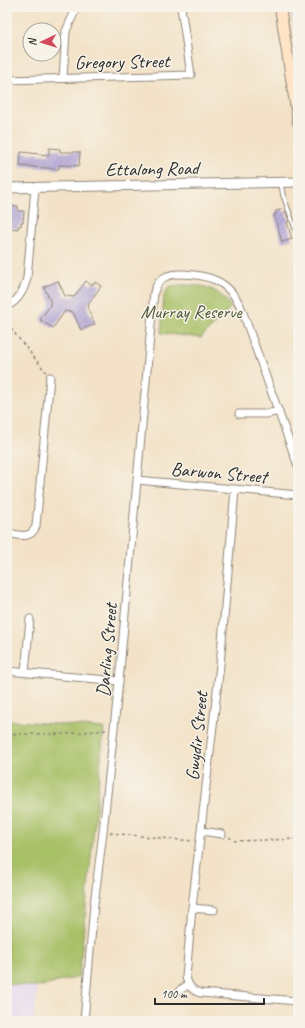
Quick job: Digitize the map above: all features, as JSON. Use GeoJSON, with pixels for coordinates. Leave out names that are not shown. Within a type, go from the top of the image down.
{"type":"FeatureCollection","features":[{"type":"Feature","properties":{"kind":"main road"},"geometry":{"type":"LineString","coordinates":[[280,7],[298,123]]}},
{"type":"Feature","properties":{"kind":"street"},"geometry":{"type":"LineString","coordinates":[[63,78],[66,31],[75,11],[75,7]]}},
{"type":"Feature","properties":{"kind":"street","name":"Gregory Street"},"geometry":{"type":"LineString","coordinates":[[7,80],[190,75],[181,7]]}},
{"type":"Feature","properties":{"kind":"street"},"geometry":{"type":"LineString","coordinates":[[7,136],[7,147]]}},
{"type":"Feature","properties":{"kind":"street","name":"Ettalong Road"},"geometry":{"type":"LineString","coordinates":[[7,188],[298,182]]}},
{"type":"Feature","properties":{"kind":"street"},"geometry":{"type":"LineString","coordinates":[[7,306],[19,297],[27,278],[36,188]]}},
{"type":"Feature","properties":{"kind":"street","name":"Darling Street"},"geometry":{"type":"LineString","coordinates":[[84,1021],[94,905],[119,681],[154,292],[157,281],[170,276],[202,275],[219,282],[232,293],[242,310],[298,466]]}},
{"type":"Feature","properties":{"kind":"street"},"geometry":{"type":"LineString","coordinates":[[7,533],[33,536],[37,522],[50,377]]}},
{"type":"Feature","properties":{"kind":"street"},"geometry":{"type":"LineString","coordinates":[[239,414],[266,414],[279,411]]}},
{"type":"Feature","properties":{"kind":"street","name":"Barwon Street"},"geometry":{"type":"LineString","coordinates":[[137,480],[298,495]]}},
{"type":"Feature","properties":{"kind":"street","name":"Gwydir Street"},"geometry":{"type":"LineString","coordinates":[[188,985],[186,972],[220,665],[234,490]]}},
{"type":"Feature","properties":{"kind":"street"},"geometry":{"type":"LineString","coordinates":[[26,672],[30,619]]}},
{"type":"Feature","properties":{"kind":"street"},"geometry":{"type":"LineString","coordinates":[[7,671],[119,681]]}},
{"type":"Feature","properties":{"kind":"street"},"geometry":{"type":"LineString","coordinates":[[201,831],[222,834]]}},
{"type":"Feature","properties":{"kind":"street"},"geometry":{"type":"LineString","coordinates":[[192,908],[214,910]]}},
{"type":"Feature","properties":{"kind":"street"},"geometry":{"type":"LineString","coordinates":[[180,990],[188,985],[193,990],[201,993],[298,1001]]}},
{"type":"Feature","properties":{"kind":"lane"},"geometry":{"type":"LineString","coordinates":[[281,183],[283,194],[298,236]]}},
{"type":"Feature","properties":{"kind":"path"},"geometry":{"type":"LineString","coordinates":[[7,324],[50,377]]}},
{"type":"Feature","properties":{"kind":"path"},"geometry":{"type":"LineString","coordinates":[[7,734],[66,734],[106,730]]}},
{"type":"Feature","properties":{"kind":"path"},"geometry":{"type":"LineString","coordinates":[[103,832],[200,841]]}},
{"type":"Feature","properties":{"kind":"path"},"geometry":{"type":"LineString","coordinates":[[222,834],[235,841],[298,840]]}},
{"type":"Feature","properties":{"kind":"shaded area"},"geometry":{"type":"Polygon","coordinates":[[[291,7],[298,7],[298,49],[291,10],[291,7]]]}},
{"type":"Feature","properties":{"kind":"shaded area"},"geometry":{"type":"Polygon","coordinates":[[[7,984],[37,987],[34,1021],[7,1021],[7,984]]]}},
{"type":"Feature","properties":{"kind":"green space","name":"Murray Reserve"},"geometry":{"type":"Polygon","coordinates":[[[177,285],[201,286],[214,290],[220,294],[231,307],[201,338],[161,333],[164,295],[169,287],[177,285]]]}},
{"type":"Feature","properties":{"kind":"green space"},"geometry":{"type":"Polygon","coordinates":[[[7,720],[104,728],[79,977],[37,987],[7,984],[7,720]]]}},
{"type":"Feature","properties":{"kind":"building"},"geometry":{"type":"Polygon","coordinates":[[[49,148],[60,149],[60,152],[80,152],[79,166],[59,165],[59,169],[20,166],[21,152],[49,155],[49,148]]]}},
{"type":"Feature","properties":{"kind":"building"},"geometry":{"type":"Polygon","coordinates":[[[10,206],[18,206],[18,211],[24,211],[23,222],[21,222],[21,226],[18,226],[18,229],[7,228],[7,209],[10,209],[10,206]]]}},
{"type":"Feature","properties":{"kind":"building"},"geometry":{"type":"Polygon","coordinates":[[[283,209],[284,212],[286,212],[289,221],[287,222],[292,239],[282,242],[274,215],[276,214],[276,211],[283,209]]]}},
{"type":"Feature","properties":{"kind":"building"},"geometry":{"type":"Polygon","coordinates":[[[58,281],[65,296],[74,297],[86,281],[91,285],[95,282],[101,286],[89,303],[88,309],[95,324],[81,330],[73,312],[65,311],[53,328],[40,320],[50,306],[50,300],[44,287],[58,281]]]}}]}
